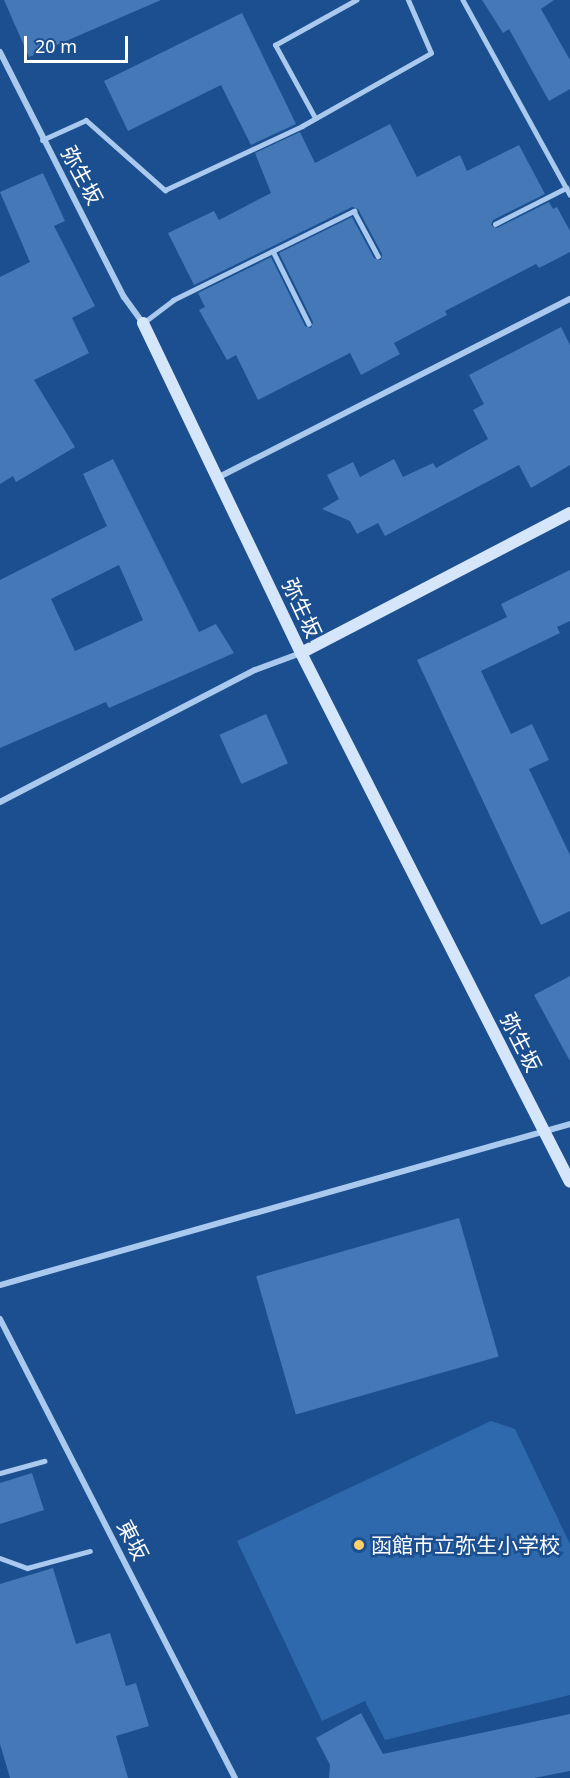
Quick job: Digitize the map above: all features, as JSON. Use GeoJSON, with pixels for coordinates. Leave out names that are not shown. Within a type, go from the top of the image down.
{"type":"FeatureCollection","features":[{"type":"Feature","properties":{"kind":"street","name":"弥生坂"},"geometry":{"type":"LineString","coordinates":[[0,52],[42,140],[124,297],[143,323],[219,477],[301,653],[570,1182]]}},
{"type":"Feature","properties":{"kind":"street"},"geometry":{"type":"LineString","coordinates":[[219,477],[570,299]]}},
{"type":"Feature","properties":{"kind":"street"},"geometry":{"type":"LineString","coordinates":[[0,802],[255,670],[301,653],[570,513]]}},
{"type":"Feature","properties":{"kind":"street"},"geometry":{"type":"LineString","coordinates":[[0,1285],[546,1133],[570,1124]]}},
{"type":"Feature","properties":{"kind":"street","name":"東坂"},"geometry":{"type":"LineString","coordinates":[[0,1318],[235,1778]]}},
{"type":"Feature","properties":{"kind":"lane"},"geometry":{"type":"LineString","coordinates":[[315,118],[275,45],[356,0]]}},
{"type":"Feature","properties":{"kind":"lane"},"geometry":{"type":"LineString","coordinates":[[42,140],[86,120],[165,190],[315,118],[431,53],[408,0]]}},
{"type":"Feature","properties":{"kind":"lane"},"geometry":{"type":"LineString","coordinates":[[463,0],[570,195]]}},
{"type":"Feature","properties":{"kind":"lane"},"geometry":{"type":"LineString","coordinates":[[495,224],[566,188]]}},
{"type":"Feature","properties":{"kind":"lane"},"geometry":{"type":"LineString","coordinates":[[143,323],[173,300],[354,211],[378,256]]}},
{"type":"Feature","properties":{"kind":"lane"},"geometry":{"type":"LineString","coordinates":[[273,251],[309,324]]}},
{"type":"Feature","properties":{"kind":"lane"},"geometry":{"type":"LineString","coordinates":[[0,1473],[44,1461]]}},
{"type":"Feature","properties":{"kind":"lane"},"geometry":{"type":"LineString","coordinates":[[0,1558],[27,1569],[90,1551]]}},
{"type":"Feature","properties":{"kind":"shaded area"},"geometry":{"type":"Polygon","coordinates":[[[491,1421],[515,1429],[570,1544],[570,1695],[385,1740],[365,1701],[322,1721],[237,1541],[491,1421]]]}},
{"type":"Feature","properties":{"kind":"building"},"geometry":{"type":"Polygon","coordinates":[[[4,0],[161,0],[29,57],[4,0]]]}},
{"type":"Feature","properties":{"kind":"building"},"geometry":{"type":"Polygon","coordinates":[[[482,0],[554,0],[541,9],[570,60],[570,89],[549,101],[509,29],[503,33],[482,0]]]}},
{"type":"Feature","properties":{"kind":"building"},"geometry":{"type":"Polygon","coordinates":[[[242,13],[296,124],[251,145],[221,85],[128,131],[104,81],[242,13]]]}},
{"type":"Feature","properties":{"kind":"building"},"geometry":{"type":"Polygon","coordinates":[[[390,124],[417,177],[460,155],[467,171],[519,145],[545,194],[493,220],[491,225],[497,228],[549,202],[553,209],[557,207],[570,231],[570,252],[539,268],[536,264],[445,311],[447,315],[394,343],[400,354],[361,375],[350,353],[258,400],[236,355],[227,360],[199,310],[205,307],[198,293],[271,257],[305,326],[311,328],[313,322],[279,253],[352,217],[374,258],[381,260],[382,254],[358,209],[352,207],[194,285],[168,233],[214,211],[219,220],[271,193],[255,153],[300,132],[315,163],[390,124]]]}},
{"type":"Feature","properties":{"kind":"building"},"geometry":{"type":"Polygon","coordinates":[[[43,173],[65,221],[54,226],[95,306],[72,318],[89,353],[34,380],[75,447],[16,482],[13,476],[0,484],[0,277],[30,262],[0,192],[43,173]]]}},
{"type":"Feature","properties":{"kind":"building"},"geometry":{"type":"Polygon","coordinates":[[[561,327],[570,345],[570,465],[531,488],[519,465],[385,536],[378,523],[357,534],[350,521],[322,509],[339,499],[327,475],[353,462],[360,477],[394,459],[403,477],[433,463],[436,468],[488,439],[473,410],[484,404],[469,375],[561,327]]]}},
{"type":"Feature","properties":{"kind":"building"},"geometry":{"type":"Polygon","coordinates":[[[113,459],[199,632],[216,624],[234,653],[109,708],[106,702],[0,748],[0,580],[107,526],[83,474],[113,459]],[[119,565],[51,599],[75,651],[143,620],[119,565]]]}},
{"type":"Feature","properties":{"kind":"building"},"geometry":{"type":"Polygon","coordinates":[[[570,570],[570,621],[557,627],[560,633],[481,671],[511,734],[532,724],[549,760],[529,769],[570,855],[570,911],[541,925],[417,660],[507,617],[501,604],[570,570]]]}},
{"type":"Feature","properties":{"kind":"building"},"geometry":{"type":"Polygon","coordinates":[[[266,714],[288,763],[241,784],[219,735],[266,714]]]}},
{"type":"Feature","properties":{"kind":"building"},"geometry":{"type":"Polygon","coordinates":[[[570,976],[570,1061],[534,995],[570,976]]]}},
{"type":"Feature","properties":{"kind":"building"},"geometry":{"type":"Polygon","coordinates":[[[459,1218],[499,1356],[296,1415],[256,1276],[459,1218]]]}},
{"type":"Feature","properties":{"kind":"building"},"geometry":{"type":"Polygon","coordinates":[[[32,1473],[44,1510],[0,1524],[0,1483],[32,1473]]]}},
{"type":"Feature","properties":{"kind":"building"},"geometry":{"type":"Polygon","coordinates":[[[53,1568],[76,1644],[110,1633],[126,1686],[136,1683],[149,1726],[116,1736],[128,1778],[10,1778],[0,1744],[0,1584],[53,1568]]]}},
{"type":"Feature","properties":{"kind":"building"},"geometry":{"type":"Polygon","coordinates":[[[361,1713],[383,1754],[570,1714],[570,1771],[534,1778],[329,1778],[330,1765],[316,1738],[361,1713]]]}},
{"type":"Feature","properties":{"kind":"place","name":"函館市立弥生小学校"},"geometry":{"type":"Point","coordinates":[359,1545]}}]}
